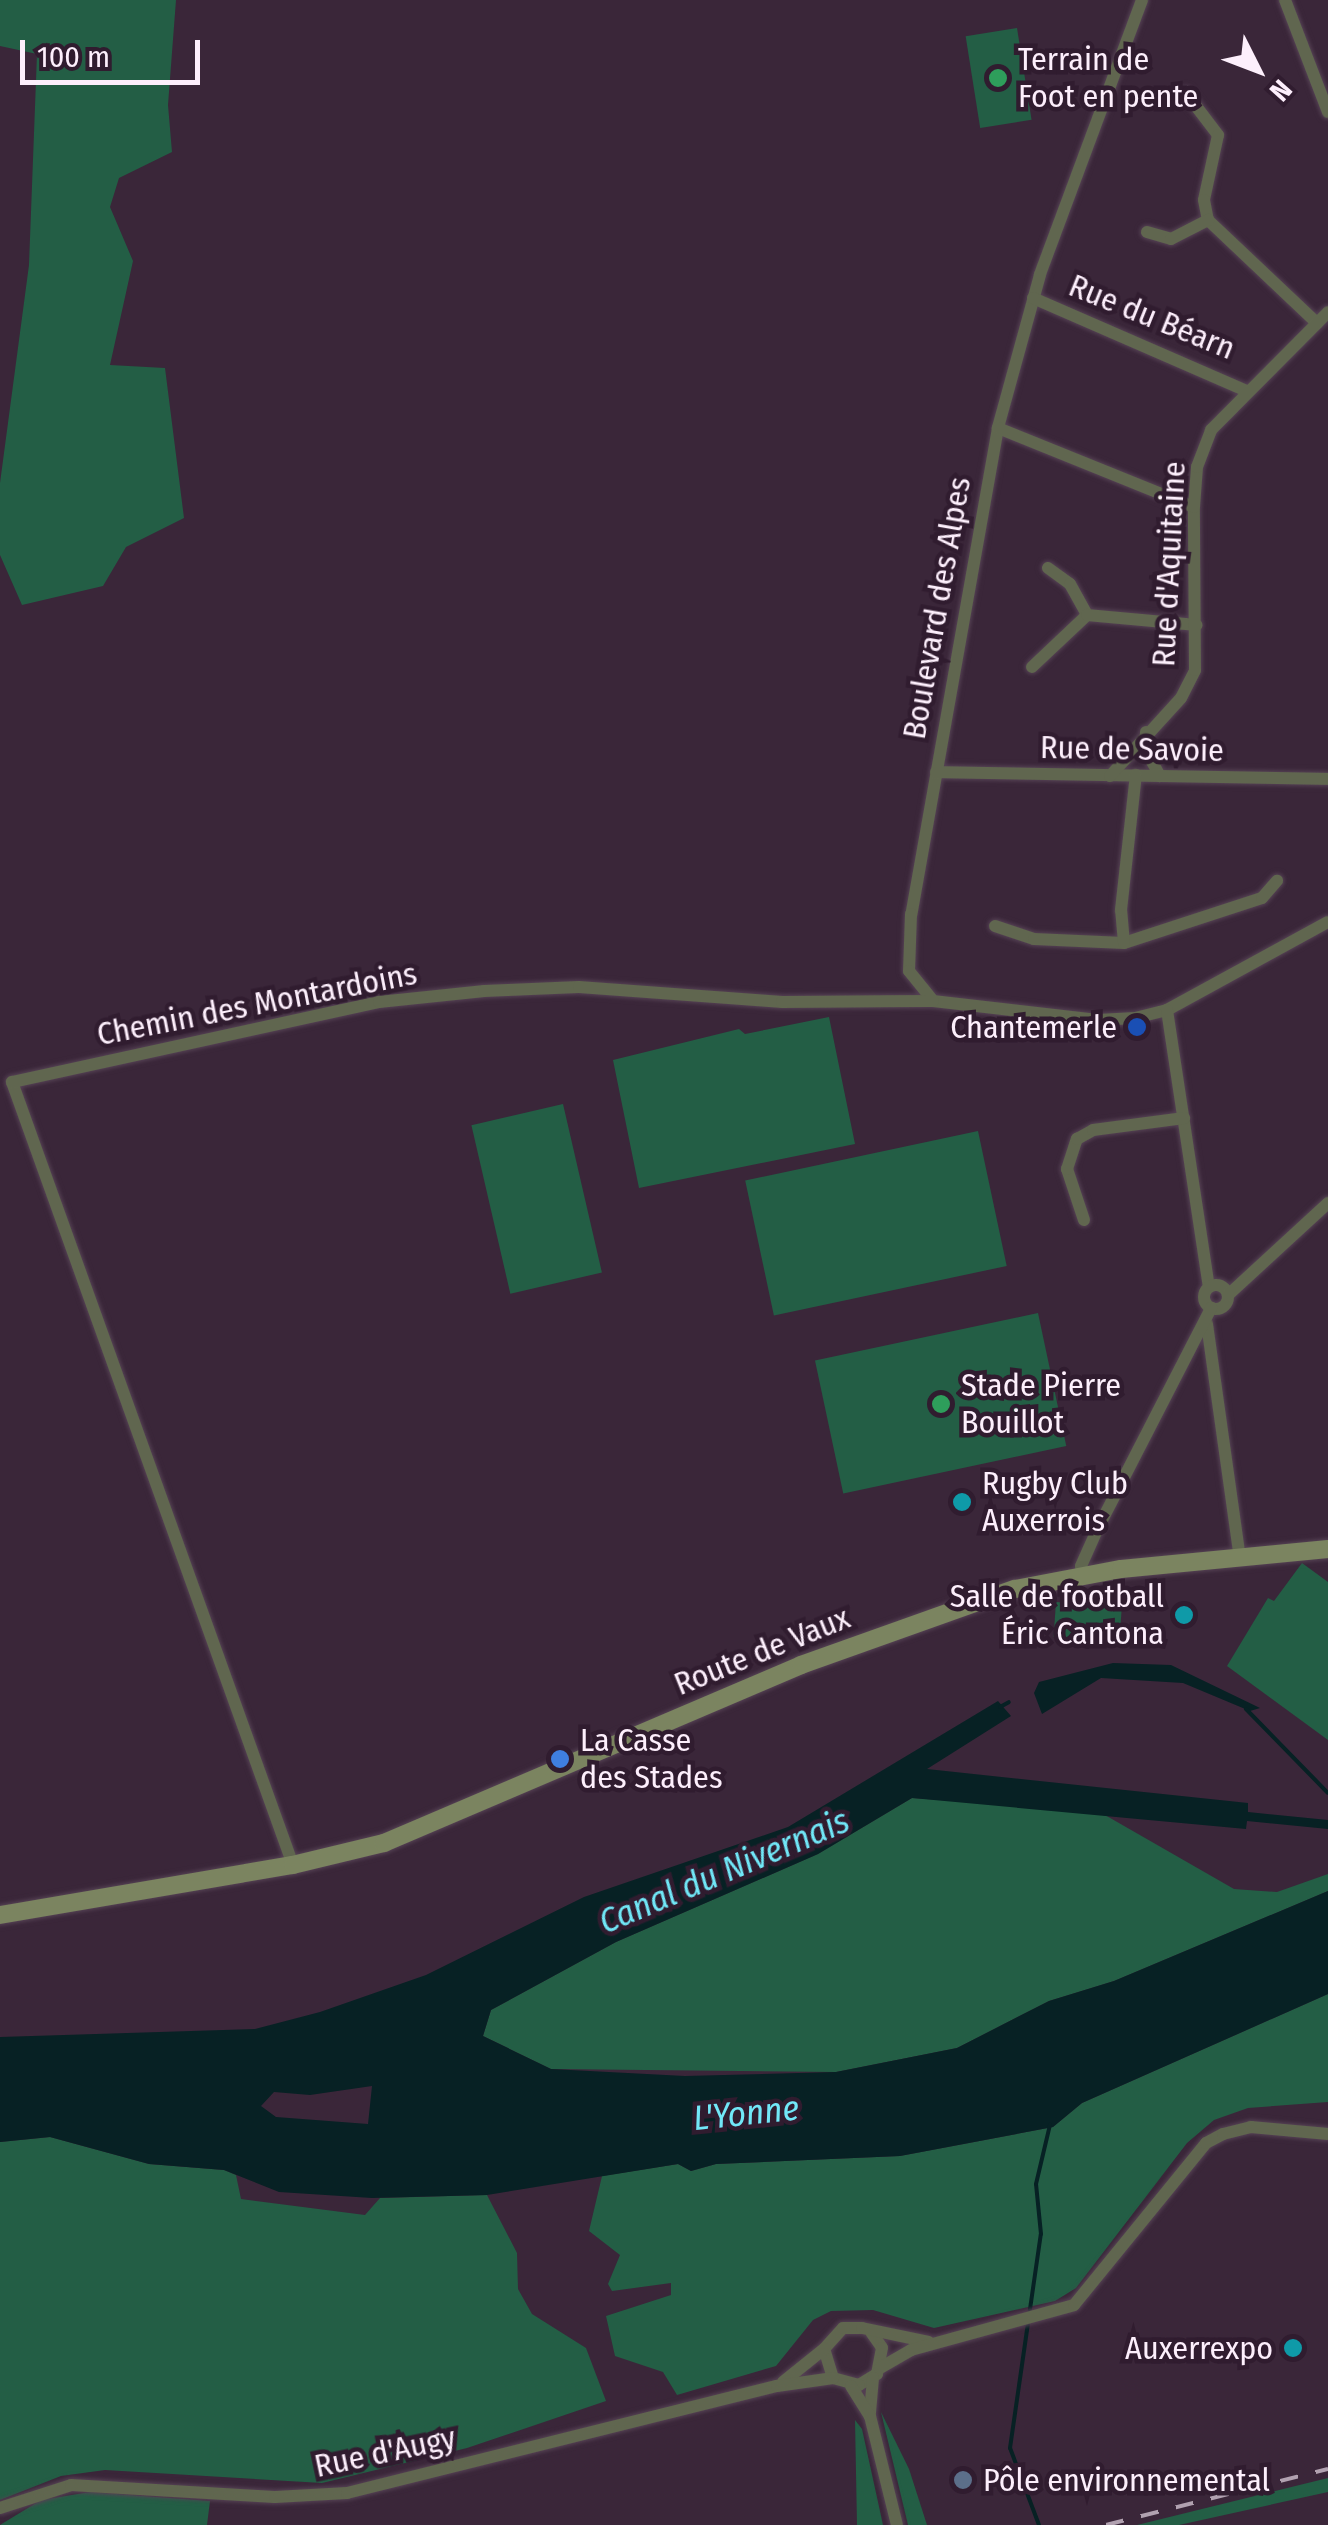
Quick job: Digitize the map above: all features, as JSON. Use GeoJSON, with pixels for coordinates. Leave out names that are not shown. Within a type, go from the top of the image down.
{"type":"FeatureCollection","features":[{"type":"Feature","properties":{"kind":"street","name":"Boulevard des Alpes"},"geometry":{"type":"LineString","coordinates":[[933,1001],[911,980],[908,934],[998,428],[1034,298],[1142,0]]}},
{"type":"Feature","properties":{"kind":"street"},"geometry":{"type":"LineString","coordinates":[[1285,0],[1328,112]]}},
{"type":"Feature","properties":{"kind":"street"},"geometry":{"type":"LineString","coordinates":[[1186,93],[1218,135],[1204,200],[1208,220],[1317,323]]}},
{"type":"Feature","properties":{"kind":"street"},"geometry":{"type":"LineString","coordinates":[[1147,232],[1171,240],[1208,220]]}},
{"type":"Feature","properties":{"kind":"street","name":"Rue du Béarn"},"geometry":{"type":"LineString","coordinates":[[1034,298],[1247,391]]}},
{"type":"Feature","properties":{"kind":"street","name":"Rue d'Aquitaine"},"geometry":{"type":"LineString","coordinates":[[1110,776],[1189,687],[1197,625],[1194,506],[1206,441],[1247,391],[1328,312]]}},
{"type":"Feature","properties":{"kind":"street"},"geometry":{"type":"LineString","coordinates":[[998,428],[1194,506]]}},
{"type":"Feature","properties":{"kind":"street"},"geometry":{"type":"LineString","coordinates":[[1048,568],[1070,584],[1087,616]]}},
{"type":"Feature","properties":{"kind":"street"},"geometry":{"type":"LineString","coordinates":[[1032,666],[1087,616],[1197,625]]}},
{"type":"Feature","properties":{"kind":"street"},"geometry":{"type":"LineString","coordinates":[[1146,732],[1145,749],[1160,776]]}},
{"type":"Feature","properties":{"kind":"street","name":"Rue de Savoie"},"geometry":{"type":"LineString","coordinates":[[936,772],[1328,779]]}},
{"type":"Feature","properties":{"kind":"street"},"geometry":{"type":"LineString","coordinates":[[1124,942],[1121,910],[1136,775]]}},
{"type":"Feature","properties":{"kind":"street"},"geometry":{"type":"LineString","coordinates":[[995,926],[1034,938],[1124,942],[1262,898],[1278,882]]}},
{"type":"Feature","properties":{"kind":"street"},"geometry":{"type":"LineString","coordinates":[[933,1001],[1098,1020],[1167,1010],[1328,922]]}},
{"type":"Feature","properties":{"kind":"street","name":"Chemin des Montardoins"},"geometry":{"type":"LineString","coordinates":[[293,1866],[12,1082],[380,1002],[484,992],[595,988],[782,1002],[933,1001]]}},
{"type":"Feature","properties":{"kind":"street"},"geometry":{"type":"LineString","coordinates":[[1084,1576],[1081,1566],[1097,1530],[1207,1323],[1211,1308],[1204,1298],[1209,1287],[1167,1010]]}},
{"type":"Feature","properties":{"kind":"street"},"geometry":{"type":"LineString","coordinates":[[1084,1220],[1067,1169],[1077,1139],[1093,1130],[1184,1118]]}},
{"type":"Feature","properties":{"kind":"street"},"geometry":{"type":"LineString","coordinates":[[1211,1308],[1224,1306],[1228,1295],[1328,1202]]}},
{"type":"Feature","properties":{"kind":"street"},"geometry":{"type":"LineString","coordinates":[[1209,1287],[1219,1285],[1228,1295]]}},
{"type":"Feature","properties":{"kind":"street"},"geometry":{"type":"LineString","coordinates":[[1207,1323],[1240,1559]]}},
{"type":"Feature","properties":{"kind":"street","name":"Route de Vaux"},"geometry":{"type":"LineString","coordinates":[[0,1915],[293,1866],[446,1821],[886,1633],[1014,1589],[1084,1576],[1328,1549]]}},
{"type":"Feature","properties":{"kind":"street"},"geometry":{"type":"LineString","coordinates":[[851,2386],[937,2343],[1058,2314],[1088,2292],[1206,2143],[1251,2127],[1328,2134]]}},
{"type":"Feature","properties":{"kind":"street"},"geometry":{"type":"LineString","coordinates":[[897,2525],[870,2416],[851,2386],[834,2378],[824,2350],[843,2328],[937,2343]]}},
{"type":"Feature","properties":{"kind":"street"},"geometry":{"type":"LineString","coordinates":[[870,2416],[882,2348],[871,2332]]}},
{"type":"Feature","properties":{"kind":"street","name":"Rue d'Augy"},"geometry":{"type":"LineString","coordinates":[[777,2386],[824,2350]]}},
{"type":"Feature","properties":{"kind":"street","name":"Rue d'Augy"},"geometry":{"type":"LineString","coordinates":[[0,2508],[71,2486],[275,2497],[347,2493],[777,2386],[834,2378]]}},
{"type":"Feature","properties":{"kind":"green space"},"geometry":{"type":"Polygon","coordinates":[[[0,0],[176,0],[168,105],[172,152],[119,178],[110,207],[133,261],[110,365],[165,368],[184,518],[126,547],[103,586],[22,605],[0,555],[0,483],[29,265],[37,54],[0,46],[0,0]]]}},
{"type":"Feature","properties":{"kind":"green space","name":"Terrain de Foot en pente"},"geometry":{"type":"Polygon","coordinates":[[[1017,28],[1032,120],[980,128],[966,36],[1017,28]]]}},
{"type":"Feature","properties":{"kind":"green space"},"geometry":{"type":"Polygon","coordinates":[[[829,1017],[855,1144],[639,1188],[613,1060],[739,1029],[745,1034],[829,1017]]]}},
{"type":"Feature","properties":{"kind":"green space"},"geometry":{"type":"Polygon","coordinates":[[[563,1104],[602,1273],[510,1294],[471,1125],[563,1104]]]}},
{"type":"Feature","properties":{"kind":"green space"},"geometry":{"type":"Polygon","coordinates":[[[978,1131],[1007,1266],[774,1315],[745,1180],[978,1131]]]}},
{"type":"Feature","properties":{"kind":"green space","name":"Stade Pierre Bouillot"},"geometry":{"type":"Polygon","coordinates":[[[1038,1313],[1066,1446],[843,1493],[815,1360],[1038,1313]]]}},
{"type":"Feature","properties":{"kind":"green space"},"geometry":{"type":"Polygon","coordinates":[[[1302,1563],[1328,1582],[1328,1740],[1227,1666],[1268,1598],[1274,1601],[1302,1563]]]}},
{"type":"Feature","properties":{"kind":"green space"},"geometry":{"type":"Polygon","coordinates":[[[1056,1602],[1122,1607],[1119,1642],[1054,1637],[1056,1602]]]}},
{"type":"Feature","properties":{"kind":"green space"},"geometry":{"type":"Polygon","coordinates":[[[912,1798],[1098,1811],[1234,1889],[1277,1892],[1328,1874],[1328,1891],[1114,1981],[1049,2001],[957,2048],[836,2072],[551,2069],[483,2036],[491,2010],[616,1942],[818,1854],[912,1798]]]}},
{"type":"Feature","properties":{"kind":"green space"},"geometry":{"type":"Polygon","coordinates":[[[1328,1994],[1328,2102],[1248,2108],[1214,2120],[1187,2143],[1076,2288],[1055,2301],[934,2328],[873,2310],[831,2311],[813,2320],[776,2366],[677,2395],[663,2372],[615,2356],[606,2316],[671,2295],[671,2283],[612,2291],[608,2284],[620,2255],[589,2231],[602,2176],[678,2164],[691,2171],[716,2164],[900,2156],[1053,2127],[1082,2103],[1328,1994]]]}},
{"type":"Feature","properties":{"kind":"green space"},"geometry":{"type":"Polygon","coordinates":[[[50,2137],[149,2164],[224,2170],[236,2175],[241,2199],[365,2215],[380,2198],[487,2195],[517,2253],[518,2289],[532,2314],[586,2348],[606,2401],[467,2448],[322,2483],[105,2470],[61,2476],[0,2500],[0,2142],[50,2137]]]}},
{"type":"Feature","properties":{"kind":"green space"},"geometry":{"type":"Polygon","coordinates":[[[881,2412],[909,2469],[927,2525],[908,2525],[881,2412]]]}},
{"type":"Feature","properties":{"kind":"green space"},"geometry":{"type":"Polygon","coordinates":[[[855,2420],[862,2429],[883,2525],[857,2525],[855,2420]]]}},
{"type":"Feature","properties":{"kind":"green space"},"geometry":{"type":"Polygon","coordinates":[[[1328,2478],[1328,2492],[1179,2525],[1137,2525],[1328,2478]]]}},
{"type":"Feature","properties":{"kind":"green space"},"geometry":{"type":"Polygon","coordinates":[[[90,2492],[210,2501],[207,2525],[0,2525],[41,2500],[90,2492]]]}},
{"type":"Feature","properties":{"kind":"water"},"geometry":{"type":"Polygon","coordinates":[[[1113,1663],[1171,1665],[1260,1708],[1250,1711],[1183,1683],[1101,1678],[1042,1714],[1034,1693],[1039,1682],[1113,1663]]]}},
{"type":"Feature","properties":{"kind":"water"},"geometry":{"type":"Polygon","coordinates":[[[998,1701],[1011,1716],[927,1769],[1248,1803],[1248,1812],[1328,1820],[1328,1829],[1247,1821],[1246,1829],[912,1798],[818,1854],[616,1942],[491,2010],[483,2036],[551,2069],[685,2076],[836,2072],[957,2048],[1049,2001],[1114,1981],[1328,1891],[1328,1994],[1082,2103],[1053,2127],[900,2156],[716,2164],[691,2171],[678,2164],[487,2195],[372,2198],[279,2192],[224,2170],[149,2164],[50,2137],[0,2142],[0,2037],[255,2029],[320,2012],[426,1975],[584,1897],[788,1827],[998,1701]],[[372,2086],[310,2095],[274,2092],[261,2106],[276,2117],[368,2124],[372,2086]]]}},
{"type":"Feature","properties":{"kind":"waterway"},"geometry":{"type":"LineString","coordinates":[[1000,1707],[1009,1702]]}},
{"type":"Feature","properties":{"kind":"waterway"},"geometry":{"type":"LineString","coordinates":[[1246,1709],[1328,1793]]}},
{"type":"Feature","properties":{"kind":"waterway"},"geometry":{"type":"LineString","coordinates":[[1039,2525],[1010,2448],[1041,2234],[1036,2184],[1050,2125]]}},
{"type":"Feature","properties":{"kind":"railway"},"geometry":{"type":"LineString","coordinates":[[1106,2525],[1328,2469]]}},
{"type":"Feature","properties":{"kind":"place","name":"Terrain de Foot en pente"},"geometry":{"type":"Point","coordinates":[998,78]}},
{"type":"Feature","properties":{"kind":"place","name":"Chantemerle"},"geometry":{"type":"Point","coordinates":[1137,1027]}},
{"type":"Feature","properties":{"kind":"place","name":"Stade Pierre Bouillot"},"geometry":{"type":"Point","coordinates":[941,1404]}},
{"type":"Feature","properties":{"kind":"place","name":"Rugby Club Auxerrois"},"geometry":{"type":"Point","coordinates":[962,1502]}},
{"type":"Feature","properties":{"kind":"place","name":"Salle de football Éric Cantona"},"geometry":{"type":"Point","coordinates":[1184,1615]}},
{"type":"Feature","properties":{"kind":"place","name":"La Casse des Stades"},"geometry":{"type":"Point","coordinates":[560,1759]}},
{"type":"Feature","properties":{"kind":"place","name":"Auxerrexpo"},"geometry":{"type":"Point","coordinates":[1293,2348]}},
{"type":"Feature","properties":{"kind":"place","name":"Pôle environnemental"},"geometry":{"type":"Point","coordinates":[963,2480]}},
{"type":"Feature","properties":{"kind":"water label","name":"Canal du Nivernais"},"geometry":{"type":"Point","coordinates":[724,1871]}},
{"type":"Feature","properties":{"kind":"water label","name":"L'Yonne"},"geometry":{"type":"Point","coordinates":[746,2113]}}]}
